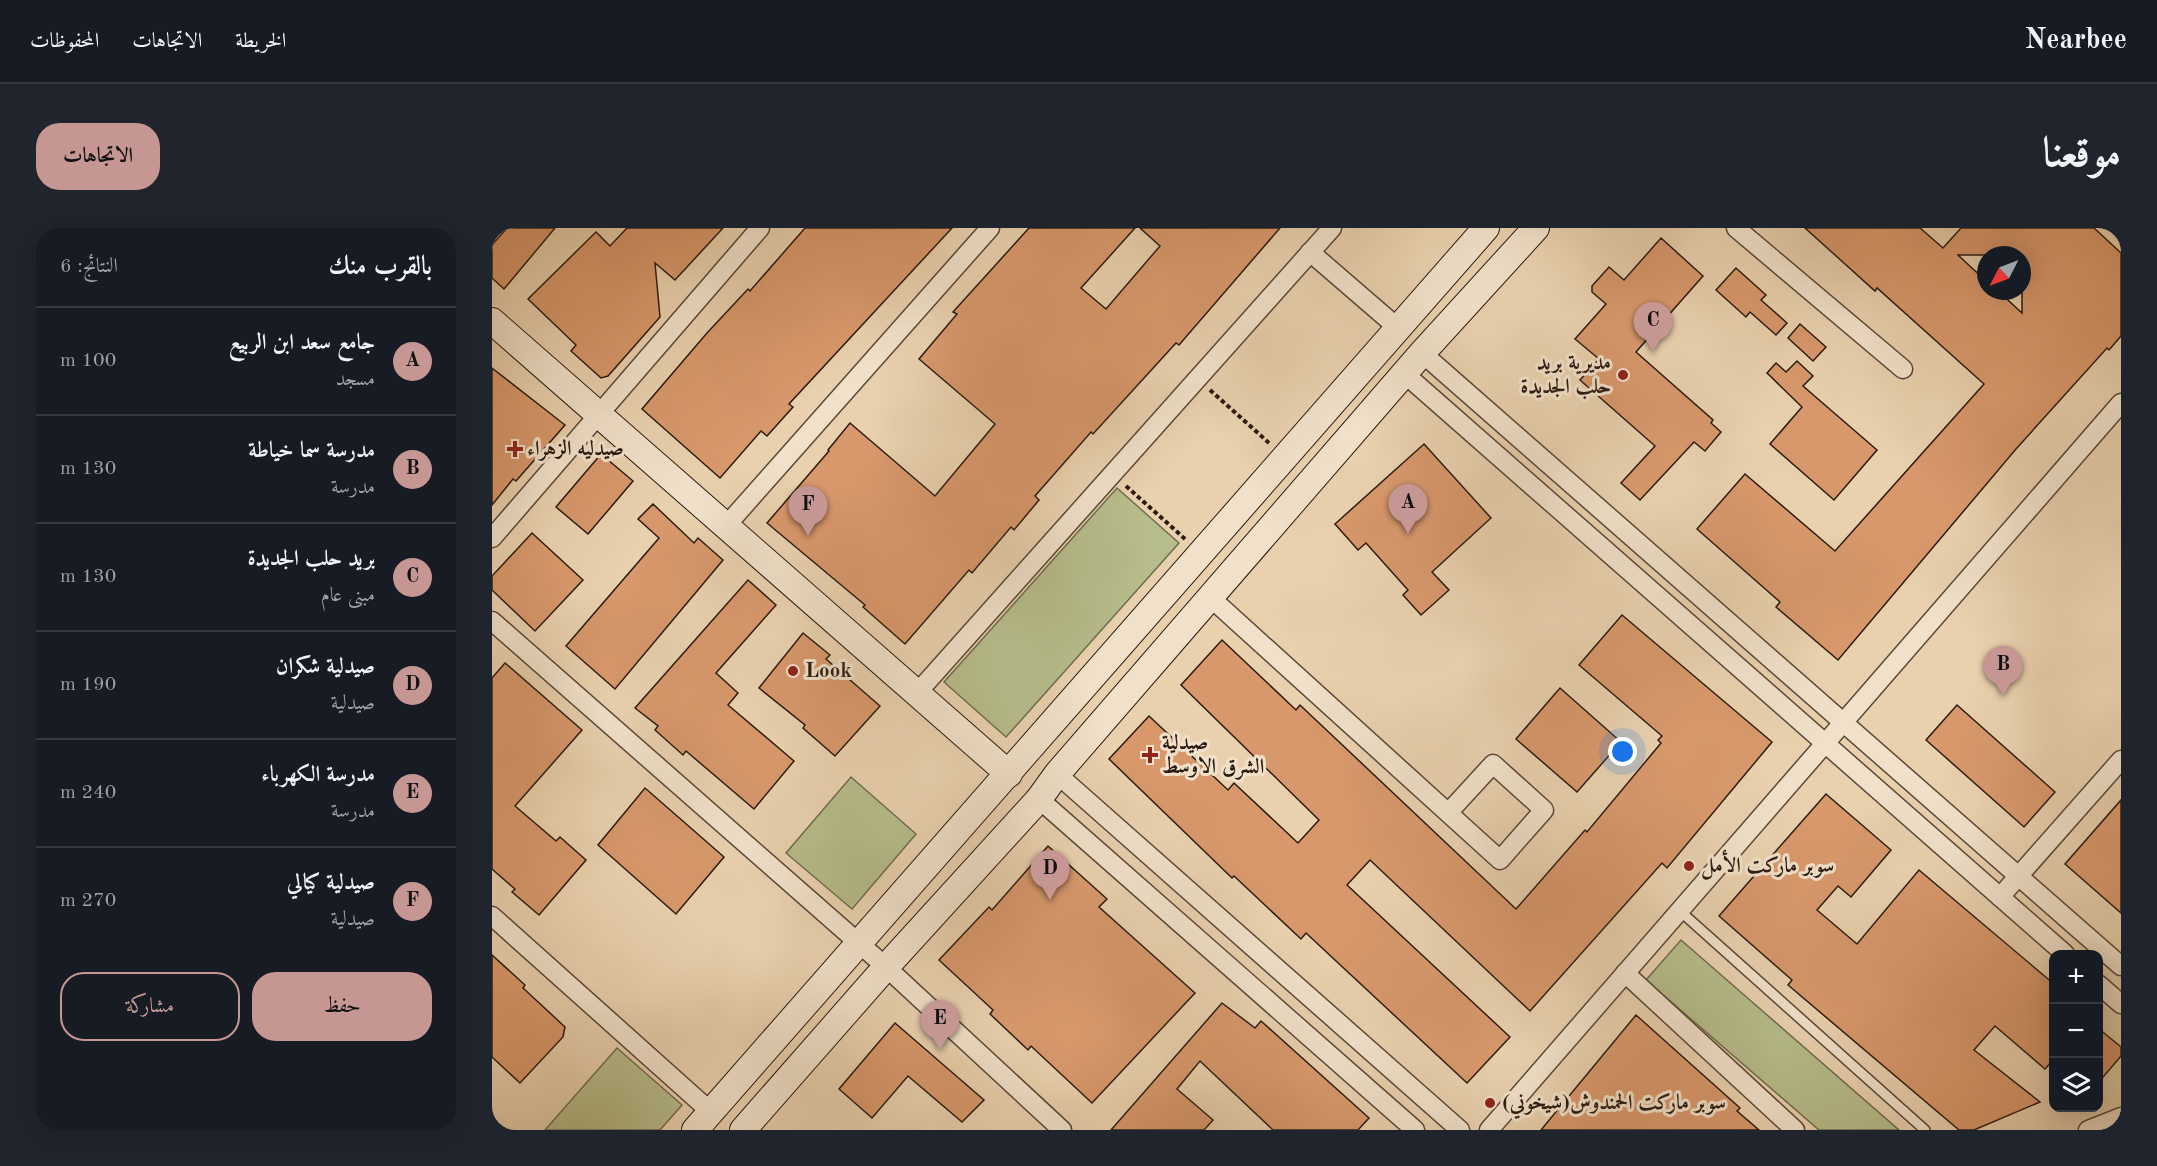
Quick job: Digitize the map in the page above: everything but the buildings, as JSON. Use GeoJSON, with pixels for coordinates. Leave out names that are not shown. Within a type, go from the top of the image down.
{"type":"FeatureCollection","features":[{"type":"Feature","properties":{"kind":"street"},"geometry":{"type":"LineString","coordinates":[[492,538],[760,228]]}},
{"type":"Feature","properties":{"kind":"street"},"geometry":{"type":"LineString","coordinates":[[725,526],[990,228]]}},
{"type":"Feature","properties":{"kind":"street"},"geometry":{"type":"LineString","coordinates":[[917,693],[1332,228]]}},
{"type":"Feature","properties":{"kind":"street"},"geometry":{"type":"LineString","coordinates":[[492,916],[703,1121],[860,945],[1486,228]]}},
{"type":"Feature","properties":{"kind":"street"},"geometry":{"type":"LineString","coordinates":[[743,1130],[885,967],[1038,799],[1057,774],[1406,375],[1422,353],[1536,228]]}},
{"type":"Feature","properties":{"kind":"street"},"geometry":{"type":"LineString","coordinates":[[1736,228],[1903,369]]}},
{"type":"Feature","properties":{"kind":"street"},"geometry":{"type":"LineString","coordinates":[[1310,252],[1398,328]]}},
{"type":"Feature","properties":{"kind":"street"},"geometry":{"type":"LineString","coordinates":[[492,321],[1009,774]]}},
{"type":"Feature","properties":{"kind":"street"},"geometry":{"type":"LineString","coordinates":[[1422,353],[2121,966]]}},
{"type":"Feature","properties":{"kind":"street"},"geometry":{"type":"LineString","coordinates":[[1406,375],[2060,950]]}},
{"type":"Feature","properties":{"kind":"street"},"geometry":{"type":"LineString","coordinates":[[1489,1130],[2121,404]]}},
{"type":"Feature","properties":{"kind":"street"},"geometry":{"type":"LineString","coordinates":[[1210,598],[1500,860],[1544,810],[1493,764],[1448,813]]}},
{"type":"Feature","properties":{"kind":"street"},"geometry":{"type":"LineString","coordinates":[[492,621],[885,967],[1062,1130]]}},
{"type":"Feature","properties":{"kind":"street"},"geometry":{"type":"LineString","coordinates":[[2000,897],[2121,760]]}},
{"type":"Feature","properties":{"kind":"street"},"geometry":{"type":"LineString","coordinates":[[1057,774],[1460,1130]]}},
{"type":"Feature","properties":{"kind":"street"},"geometry":{"type":"LineString","coordinates":[[1038,799],[1415,1130]]}},
{"type":"Feature","properties":{"kind":"street"},"geometry":{"type":"LineString","coordinates":[[1625,974],[1795,1130]]}},
{"type":"Feature","properties":{"kind":"street"},"geometry":{"type":"LineString","coordinates":[[2103,988],[2121,1004]]}},
{"type":"Feature","properties":{"kind":"street"},"geometry":{"type":"LineString","coordinates":[[2088,1130],[2121,1117]]}},
{"type":"Feature","properties":{"kind":"lane"},"geometry":{"type":"LineString","coordinates":[[1680,911],[1925,1130]]}},
{"type":"Feature","properties":{"kind":"path"},"geometry":{"type":"LineString","coordinates":[[1197,379],[1285,458]]}},
{"type":"Feature","properties":{"kind":"path"},"geometry":{"type":"LineString","coordinates":[[1113,474],[1202,553]]}},
{"type":"Feature","properties":{"kind":"green space"},"geometry":{"type":"Polygon","coordinates":[[[1117,488],[1179,543],[1006,737],[944,682],[1117,488]]]}},
{"type":"Feature","properties":{"kind":"green space"},"geometry":{"type":"Polygon","coordinates":[[[851,777],[916,834],[852,909],[786,853],[851,777]]]}},
{"type":"Feature","properties":{"kind":"green space"},"geometry":{"type":"Polygon","coordinates":[[[1681,940],[1899,1130],[1819,1130],[1646,980],[1681,940]]]}},
{"type":"Feature","properties":{"kind":"green space"},"geometry":{"type":"Polygon","coordinates":[[[617,1048],[682,1105],[660,1130],[545,1130],[617,1048]]]}},
{"type":"Feature","properties":{"kind":"place","name":"بريد حلب الجديدة"},"geometry":{"type":"Point","coordinates":[1653,352]}},
{"type":"Feature","properties":{"kind":"place","name":"مديرية بريد حلب الجديدة"},"geometry":{"type":"Point","coordinates":[1623,375]}},
{"type":"Feature","properties":{"kind":"place","name":"صيدليه الزهراء"},"geometry":{"type":"Point","coordinates":[515,449]}},
{"type":"Feature","properties":{"kind":"place","name":"جامع سعد ابن الربيع"},"geometry":{"type":"Point","coordinates":[1408,534]}},
{"type":"Feature","properties":{"kind":"place","name":"صيدلية كيالي"},"geometry":{"type":"Point","coordinates":[808,536]}},
{"type":"Feature","properties":{"kind":"place","name":"Look"},"geometry":{"type":"Point","coordinates":[793,671]}},
{"type":"Feature","properties":{"kind":"place","name":"مدرسة سما خياطة"},"geometry":{"type":"Point","coordinates":[2003,696]}},
{"type":"Feature","properties":{"kind":"place","name":"صيدلية الشرق الاوسط"},"geometry":{"type":"Point","coordinates":[1150,755]}},
{"type":"Feature","properties":{"kind":"place","name":"سوبر ماركت الأمل"},"geometry":{"type":"Point","coordinates":[1689,866]}},
{"type":"Feature","properties":{"kind":"place","name":"صيدلية شكران"},"geometry":{"type":"Point","coordinates":[1050,900]}},
{"type":"Feature","properties":{"kind":"place","name":"مدرسة الكهرباء"},"geometry":{"type":"Point","coordinates":[940,1050]}},
{"type":"Feature","properties":{"kind":"place","name":"سوبر ماركت الحمندوش(شيخوني)"},"geometry":{"type":"Point","coordinates":[1490,1103]}}]}
